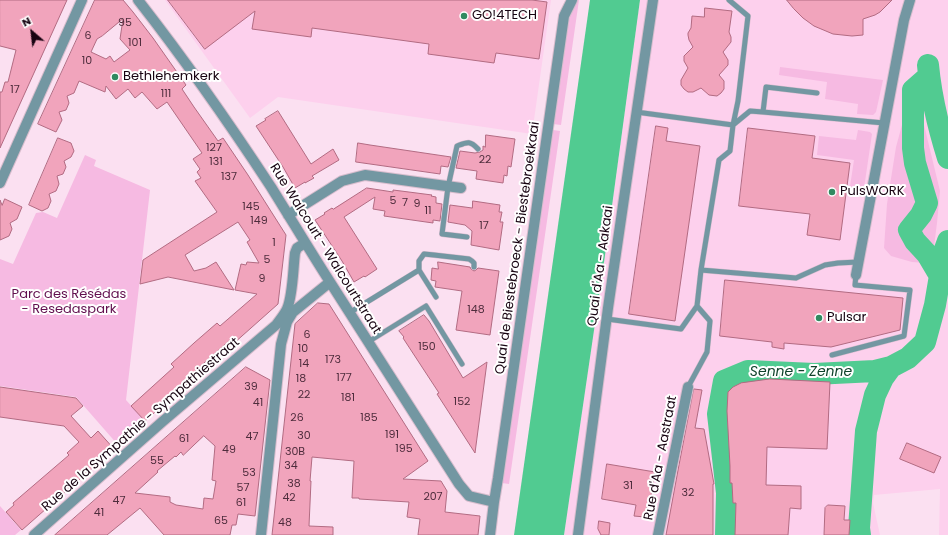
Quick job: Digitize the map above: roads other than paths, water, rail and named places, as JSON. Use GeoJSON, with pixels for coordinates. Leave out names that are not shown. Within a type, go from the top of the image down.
{"type":"FeatureCollection","features":[{"type":"Feature","properties":{"kind":"street"},"geometry":{"type":"LineString","coordinates":[[0,183],[4,162],[82,0]]}},
{"type":"Feature","properties":{"kind":"street","name":"Quai de Biestebroeck - Biestebroekkaai"},"geometry":{"type":"LineString","coordinates":[[490,535],[564,16],[572,0]]}},
{"type":"Feature","properties":{"kind":"street","name":"Quai d'Aa - Aakaai"},"geometry":{"type":"LineString","coordinates":[[578,535],[652,0]]}},
{"type":"Feature","properties":{"kind":"street"},"geometry":{"type":"LineString","coordinates":[[856,275],[904,20],[910,0]]}},
{"type":"Feature","properties":{"kind":"street","name":"Rue Walcourt - Walcourtstraat"},"geometry":{"type":"LineString","coordinates":[[142,2],[205,88],[267,182],[459,484],[469,496],[494,502]]}},
{"type":"Feature","properties":{"kind":"street"},"geometry":{"type":"LineString","coordinates":[[288,215],[342,181],[365,175],[461,188]]}},
{"type":"Feature","properties":{"kind":"street"},"geometry":{"type":"LineString","coordinates":[[261,535],[281,344],[290,311],[295,253],[297,248],[305,243]]}},
{"type":"Feature","properties":{"kind":"street","name":"Rue de la Sympathie - Sympathiestraat"},"geometry":{"type":"LineString","coordinates":[[34,535],[162,422],[276,325],[282,317],[330,282]]}},
{"type":"Feature","properties":{"kind":"street"},"geometry":{"type":"LineString","coordinates":[[265,334],[276,339],[281,344]]}},
{"type":"Feature","properties":{"kind":"street","name":"Rue d'Aa - Aastraat"},"geometry":{"type":"LineString","coordinates":[[658,535],[688,387]]}},
{"type":"Feature","properties":{"kind":"lane"},"geometry":{"type":"LineString","coordinates":[[607,319],[680,328],[697,306],[718,160],[730,150],[738,101],[748,16],[729,0]]}},
{"type":"Feature","properties":{"kind":"lane"},"geometry":{"type":"LineString","coordinates":[[763,112],[766,87],[816,93]]}},
{"type":"Feature","properties":{"kind":"lane"},"geometry":{"type":"LineString","coordinates":[[636,112],[734,125],[750,111],[884,123]]}},
{"type":"Feature","properties":{"kind":"lane"},"geometry":{"type":"LineString","coordinates":[[467,237],[442,234],[448,187],[457,146],[465,142],[470,142],[478,149]]}},
{"type":"Feature","properties":{"kind":"lane"},"geometry":{"type":"LineString","coordinates":[[436,297],[419,270],[419,261],[424,254],[469,259],[474,263],[474,267]]}},
{"type":"Feature","properties":{"kind":"lane"},"geometry":{"type":"LineString","coordinates":[[701,270],[796,278],[825,264],[858,262]]}},
{"type":"Feature","properties":{"kind":"lane"},"geometry":{"type":"LineString","coordinates":[[349,313],[419,270]]}},
{"type":"Feature","properties":{"kind":"lane"},"geometry":{"type":"LineString","coordinates":[[832,355],[904,336],[910,290],[855,285],[856,275]]}},
{"type":"Feature","properties":{"kind":"lane"},"geometry":{"type":"LineString","coordinates":[[368,342],[426,306],[462,364]]}},
{"type":"Feature","properties":{"kind":"lane"},"geometry":{"type":"LineString","coordinates":[[688,387],[707,352],[710,321],[697,306]]}},
{"type":"Feature","properties":{"kind":"waterway","name":"Senne - Zenne"},"geometry":{"type":"LineString","coordinates":[[928,65],[935,112],[948,158]]}},
{"type":"Feature","properties":{"kind":"waterway"},"geometry":{"type":"LineString","coordinates":[[929,76],[913,90],[913,148],[915,163],[927,203],[921,215],[909,230],[915,241],[927,254],[940,276]]}},
{"type":"Feature","properties":{"kind":"waterway","name":"Senne - Zenne"},"geometry":{"type":"LineString","coordinates":[[860,535],[859,528],[866,431],[875,395],[883,378],[891,367],[908,358],[925,342],[935,305],[944,252],[948,241]]}},
{"type":"Feature","properties":{"kind":"waterway","name":"Senne - Zenne"},"geometry":{"type":"LineString","coordinates":[[726,535],[727,493],[718,414],[724,381],[748,371],[814,374],[875,371],[891,367]]}},
{"type":"Feature","properties":{"kind":"place","name":"GO!4TECH"},"geometry":{"type":"Point","coordinates":[464,16]}},
{"type":"Feature","properties":{"kind":"place","name":"Bethlehemkerk"},"geometry":{"type":"Point","coordinates":[115,77]}},
{"type":"Feature","properties":{"kind":"place","name":"PulsWORK"},"geometry":{"type":"Point","coordinates":[832,192]}},
{"type":"Feature","properties":{"kind":"place","name":"Pulsar"},"geometry":{"type":"Point","coordinates":[819,318]}},
{"type":"Feature","properties":{"kind":"park label","name":"Parc des Résédas - Resedaspark"},"geometry":{"type":"Point","coordinates":[69,302]}}]}
